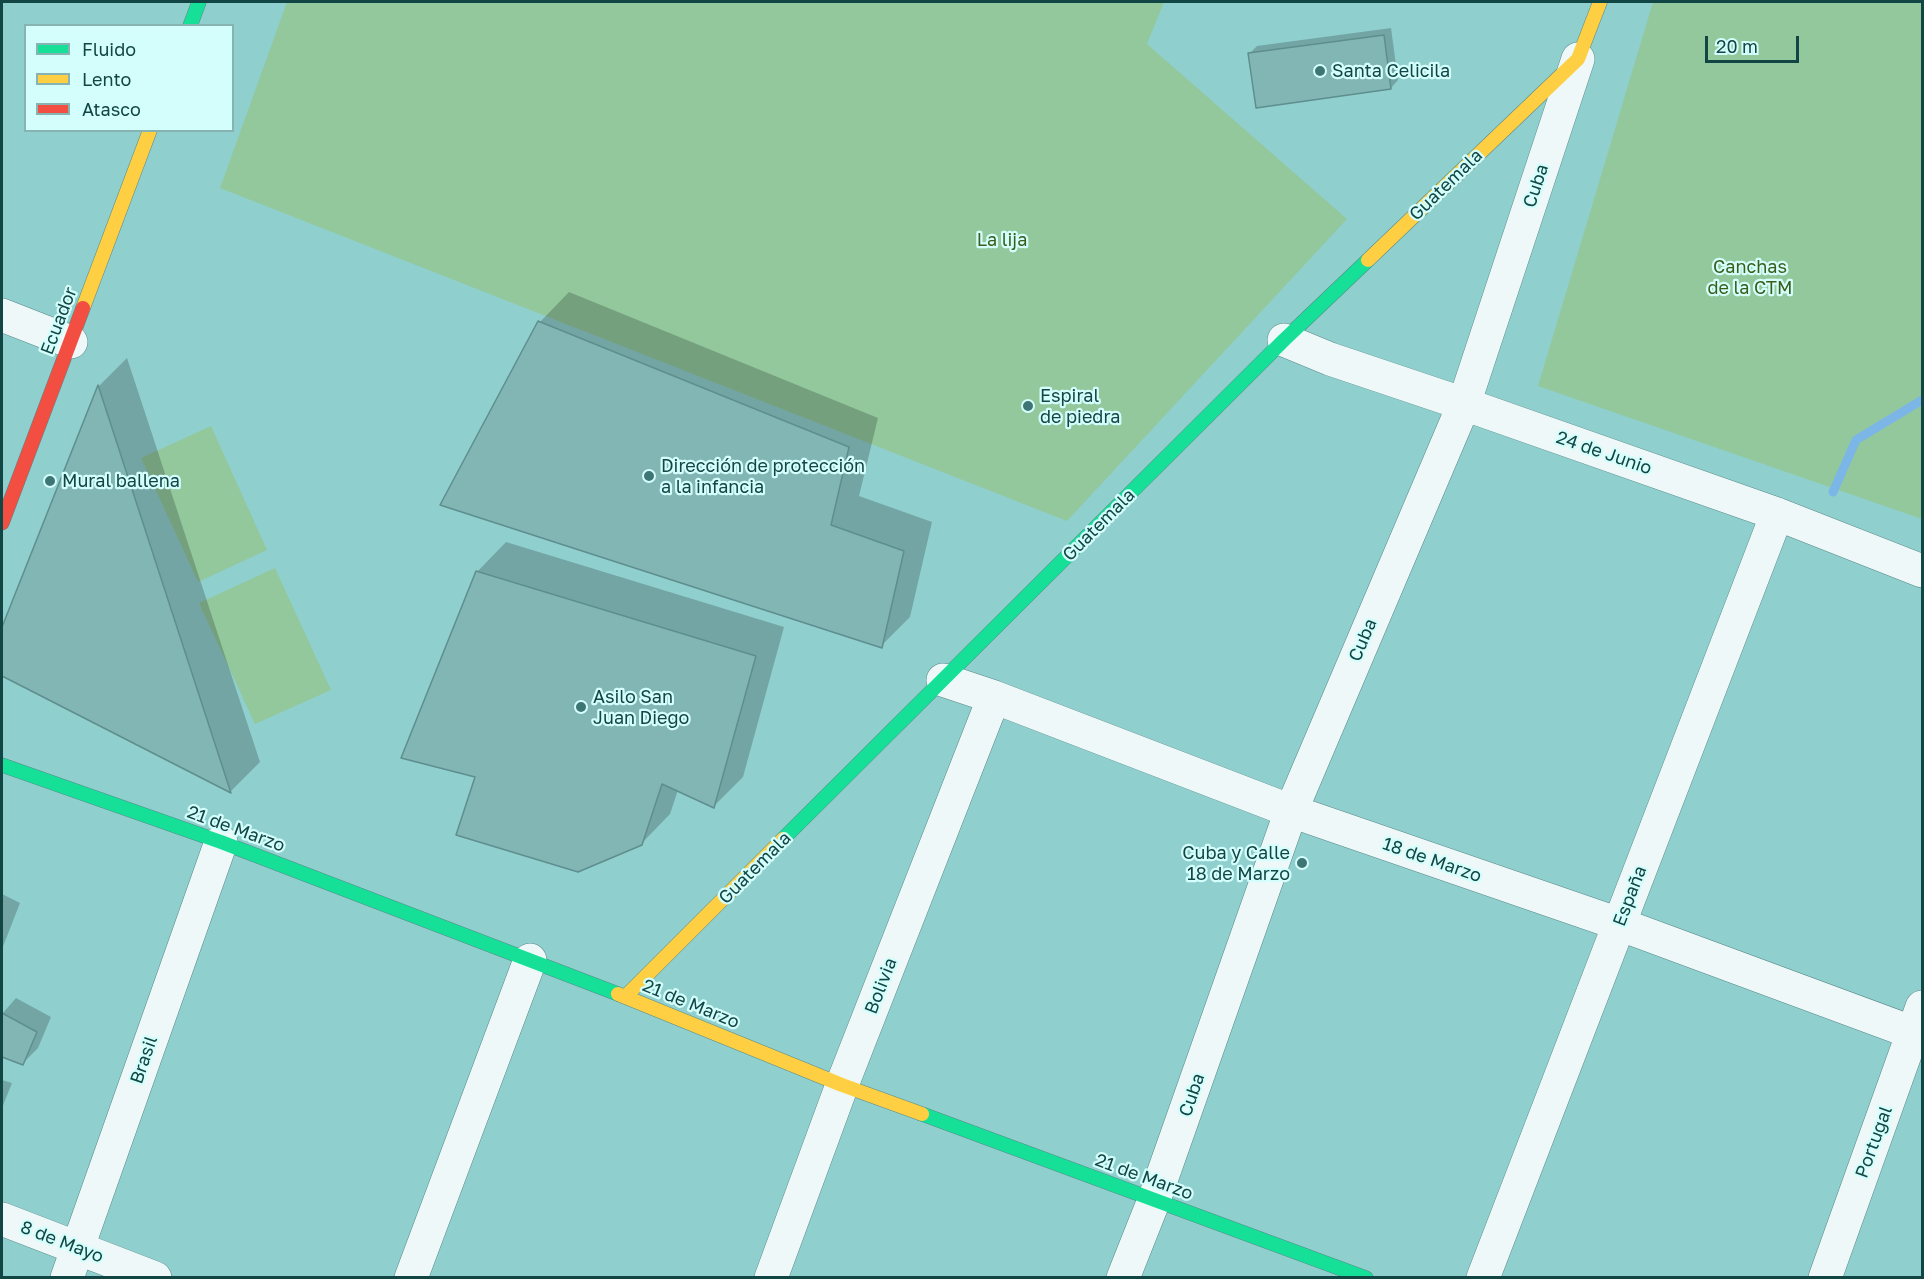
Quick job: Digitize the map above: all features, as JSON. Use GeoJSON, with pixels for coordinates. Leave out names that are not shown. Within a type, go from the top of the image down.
{"type":"FeatureCollection","features":[{"type":"Feature","properties":{"kind":"street"},"geometry":{"type":"LineString","coordinates":[[191,24],[199,2]]}},
{"type":"Feature","properties":{"kind":"street","name":"Cuba"},"geometry":{"type":"LineString","coordinates":[[1123,1278],[1154,1200],[1291,811],[1464,404],[1578,59],[1594,3]]}},
{"type":"Feature","properties":{"kind":"street","name":"Guatemala"},"geometry":{"type":"LineString","coordinates":[[625,997],[1284,340],[1578,59]]}},
{"type":"Feature","properties":{"kind":"street","name":"Ecuador"},"geometry":{"type":"LineString","coordinates":[[2,523],[149,132]]}},
{"type":"Feature","properties":{"kind":"street"},"geometry":{"type":"LineString","coordinates":[[2,315],[71,342]]}},
{"type":"Feature","properties":{"kind":"street","name":"24 de Junio"},"geometry":{"type":"LineString","coordinates":[[1284,340],[1330,359],[1777,514],[1923,571]]}},
{"type":"Feature","properties":{"kind":"street","name":"España"},"geometry":{"type":"LineString","coordinates":[[1483,1278],[1777,514]]}},
{"type":"Feature","properties":{"kind":"street","name":"18 de Marzo"},"geometry":{"type":"LineString","coordinates":[[943,680],[994,697],[1291,811],[1920,1025]]}},
{"type":"Feature","properties":{"kind":"street","name":"Bolivia"},"geometry":{"type":"LineString","coordinates":[[771,1278],[842,1085],[994,697]]}},
{"type":"Feature","properties":{"kind":"street","name":"21 de Marzo"},"geometry":{"type":"LineString","coordinates":[[2,765],[221,842],[625,997],[842,1085],[1366,1278]]}},
{"type":"Feature","properties":{"kind":"street","name":"Brasil"},"geometry":{"type":"LineString","coordinates":[[67,1278],[221,842]]}},
{"type":"Feature","properties":{"kind":"street"},"geometry":{"type":"LineString","coordinates":[[411,1278],[530,960]]}},
{"type":"Feature","properties":{"kind":"street","name":"Portugal"},"geometry":{"type":"LineString","coordinates":[[1825,1278],[1920,1025]]}},
{"type":"Feature","properties":{"kind":"street","name":"8 de Mayo"},"geometry":{"type":"LineString","coordinates":[[2,1219],[155,1278]]}},
{"type":"Feature","properties":{"kind":"green space","name":"La lija"},"geometry":{"type":"Polygon","coordinates":[[[287,2],[1164,2],[1147,44],[1347,219],[1067,521],[220,188],[287,2]]]}},
{"type":"Feature","properties":{"kind":"green space","name":"Canchas de la CTM"},"geometry":{"type":"Polygon","coordinates":[[[1653,2],[1922,2],[1922,519],[1538,386],[1653,2]]]}},
{"type":"Feature","properties":{"kind":"green space"},"geometry":{"type":"Polygon","coordinates":[[[211,426],[267,550],[198,582],[141,458],[211,426]]]}},
{"type":"Feature","properties":{"kind":"green space"},"geometry":{"type":"Polygon","coordinates":[[[275,568],[331,690],[255,724],[199,603],[275,568]]]}},
{"type":"Feature","properties":{"kind":"building","name":"Santa Celicila"},"geometry":{"type":"Polygon","coordinates":[[[1384,35],[1391,89],[1256,108],[1248,53],[1384,35]]]}},
{"type":"Feature","properties":{"kind":"building","name":"Dirección de protección a la infancia"},"geometry":{"type":"Polygon","coordinates":[[[538,321],[849,447],[831,525],[904,551],[882,648],[440,505],[538,321]]]}},
{"type":"Feature","properties":{"kind":"building"},"geometry":{"type":"Polygon","coordinates":[[[98,385],[231,793],[2,676],[2,627],[98,385]]]}},
{"type":"Feature","properties":{"kind":"building","name":"Asilo San Juan Diego"},"geometry":{"type":"Polygon","coordinates":[[[476,571],[756,656],[714,808],[662,784],[642,845],[578,872],[456,835],[475,777],[401,758],[476,571]]]}},
{"type":"Feature","properties":{"kind":"building"},"geometry":{"type":"Polygon","coordinates":[[[2,1013],[37,1032],[23,1065],[2,1057],[2,1013]]]}},
{"type":"Feature","properties":{"kind":"waterway"},"geometry":{"type":"LineString","coordinates":[[1833,492],[1856,440],[1922,400]]}},
{"type":"Feature","properties":{"kind":"traffic: fast"},"geometry":{"type":"LineString","coordinates":[[191,24],[199,2]]}},
{"type":"Feature","properties":{"kind":"traffic: fast"},"geometry":{"type":"LineString","coordinates":[[783,839],[1284,340],[1368,260]]}},
{"type":"Feature","properties":{"kind":"traffic: fast"},"geometry":{"type":"LineString","coordinates":[[2,765],[221,842],[618,994]]}},
{"type":"Feature","properties":{"kind":"traffic: fast"},"geometry":{"type":"LineString","coordinates":[[922,1114],[1366,1278]]}},
{"type":"Feature","properties":{"kind":"traffic: slow"},"geometry":{"type":"LineString","coordinates":[[1368,260],[1578,59],[1600,2]]}},
{"type":"Feature","properties":{"kind":"traffic: slow"},"geometry":{"type":"LineString","coordinates":[[83,308],[149,132]]}},
{"type":"Feature","properties":{"kind":"traffic: slow"},"geometry":{"type":"LineString","coordinates":[[625,997],[783,839]]}},
{"type":"Feature","properties":{"kind":"traffic: slow"},"geometry":{"type":"LineString","coordinates":[[618,994],[842,1085],[922,1114]]}},
{"type":"Feature","properties":{"kind":"traffic: jam"},"geometry":{"type":"LineString","coordinates":[[2,523],[83,308]]}},
{"type":"Feature","properties":{"kind":"place","name":"Santa Celicila"},"geometry":{"type":"Point","coordinates":[1320,71]}},
{"type":"Feature","properties":{"kind":"place","name":"Espiral de piedra"},"geometry":{"type":"Point","coordinates":[1028,406]}},
{"type":"Feature","properties":{"kind":"place","name":"Dirección de protección a la infancia"},"geometry":{"type":"Point","coordinates":[649,476]}},
{"type":"Feature","properties":{"kind":"place","name":"Mural ballena"},"geometry":{"type":"Point","coordinates":[50,481]}},
{"type":"Feature","properties":{"kind":"place","name":"Asilo San Juan Diego"},"geometry":{"type":"Point","coordinates":[581,707]}},
{"type":"Feature","properties":{"kind":"place","name":"Cuba y Calle 18 de Marzo"},"geometry":{"type":"Point","coordinates":[1302,863]}}]}
